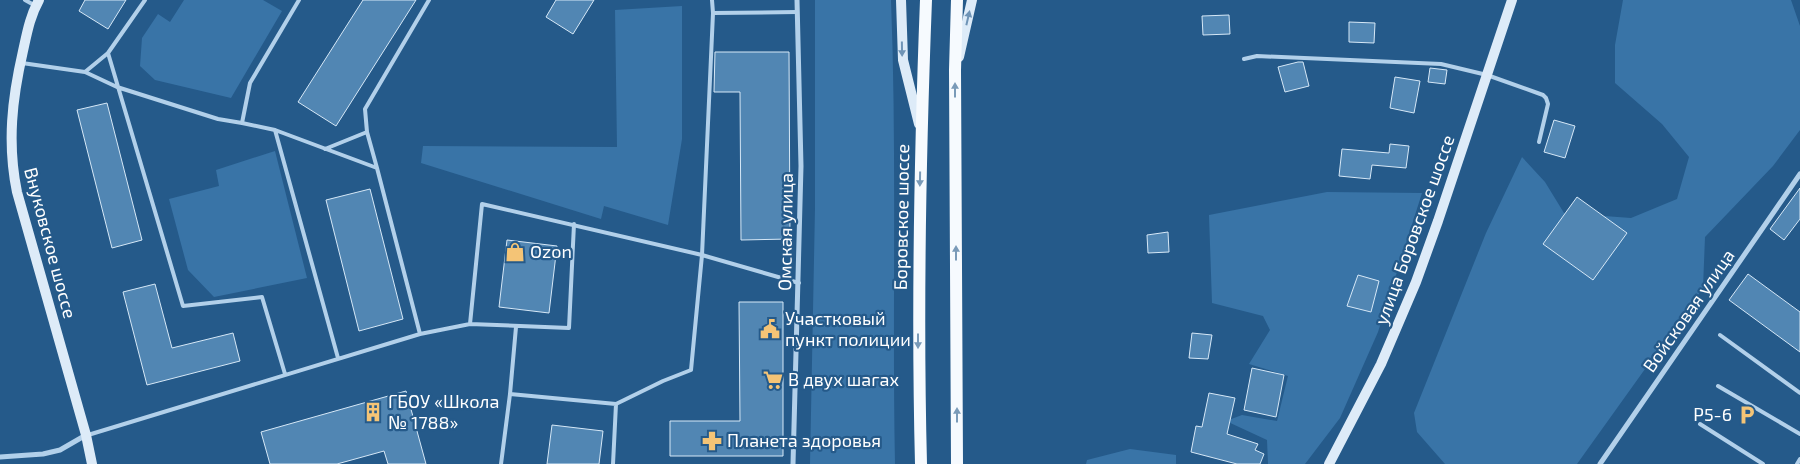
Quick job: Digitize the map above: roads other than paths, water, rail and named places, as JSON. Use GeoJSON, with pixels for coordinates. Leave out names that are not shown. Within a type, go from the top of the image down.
{"type":"FeatureCollection","features":[{"type":"Feature","properties":{"kind":"main road","name":"Боровское шоссе"},"geometry":{"type":"LineString","coordinates":[[921,464],[918,363],[921,130],[926,0]]}},
{"type":"Feature","properties":{"kind":"main road"},"geometry":{"type":"LineString","coordinates":[[957,0],[955,70],[957,464]]}},
{"type":"Feature","properties":{"kind":"street","name":"Омская улица"},"geometry":{"type":"LineString","coordinates":[[794,464],[801,166],[797,0]]}},
{"type":"Feature","properties":{"kind":"street"},"geometry":{"type":"LineString","coordinates":[[901,0],[902,60],[921,130]]}},
{"type":"Feature","properties":{"kind":"street"},"geometry":{"type":"LineString","coordinates":[[955,70],[972,0]]}},
{"type":"Feature","properties":{"kind":"street","name":"улица Боровское шоссе"},"geometry":{"type":"LineString","coordinates":[[1328,464],[1381,364],[1416,282],[1512,0]]}},
{"type":"Feature","properties":{"kind":"street","name":"Внуковское шоссе"},"geometry":{"type":"LineString","coordinates":[[37,3],[29,21],[14,94],[11,126],[13,173],[86,435],[92,464]]}},
{"type":"Feature","properties":{"kind":"street","name":"Войсковая улица"},"geometry":{"type":"LineString","coordinates":[[1600,464],[1800,174]]}},
{"type":"Feature","properties":{"kind":"street"},"geometry":{"type":"LineString","coordinates":[[0,457],[43,454],[60,450],[86,435]]}},
{"type":"Feature","properties":{"kind":"lane"},"geometry":{"type":"LineString","coordinates":[[26,0],[37,3]]}},
{"type":"Feature","properties":{"kind":"lane"},"geometry":{"type":"LineString","coordinates":[[85,72],[108,52],[145,0]]}},
{"type":"Feature","properties":{"kind":"lane"},"geometry":{"type":"LineString","coordinates":[[242,123],[250,83],[299,0]]}},
{"type":"Feature","properties":{"kind":"lane"},"geometry":{"type":"LineString","coordinates":[[420,334],[376,168],[365,108],[429,0]]}},
{"type":"Feature","properties":{"kind":"lane"},"geometry":{"type":"LineString","coordinates":[[510,394],[616,404],[663,381],[691,370],[702,255],[713,13],[712,0]]}},
{"type":"Feature","properties":{"kind":"lane"},"geometry":{"type":"LineString","coordinates":[[713,13],[797,12]]}},
{"type":"Feature","properties":{"kind":"lane"},"geometry":{"type":"LineString","coordinates":[[108,52],[182,306],[262,297],[284,374]]}},
{"type":"Feature","properties":{"kind":"lane"},"geometry":{"type":"LineString","coordinates":[[1244,59],[1257,56],[1441,64],[1487,75],[1543,95],[1546,98],[1548,104],[1538,142]]}},
{"type":"Feature","properties":{"kind":"lane"},"geometry":{"type":"LineString","coordinates":[[20,63],[85,72],[117,87],[218,119],[275,130],[376,168]]}},
{"type":"Feature","properties":{"kind":"lane"},"geometry":{"type":"LineString","coordinates":[[275,130],[338,358]]}},
{"type":"Feature","properties":{"kind":"lane"},"geometry":{"type":"LineString","coordinates":[[325,148],[368,132]]}},
{"type":"Feature","properties":{"kind":"lane"},"geometry":{"type":"LineString","coordinates":[[470,324],[482,204],[702,255],[799,284]]}},
{"type":"Feature","properties":{"kind":"lane"},"geometry":{"type":"LineString","coordinates":[[86,435],[420,334],[470,324],[569,328],[574,224]]}},
{"type":"Feature","properties":{"kind":"lane"},"geometry":{"type":"LineString","coordinates":[[501,464],[516,326]]}},
{"type":"Feature","properties":{"kind":"lane"},"geometry":{"type":"LineString","coordinates":[[1720,335],[1800,393]]}},
{"type":"Feature","properties":{"kind":"lane"},"geometry":{"type":"LineString","coordinates":[[1718,386],[1800,434]]}},
{"type":"Feature","properties":{"kind":"lane"},"geometry":{"type":"LineString","coordinates":[[613,464],[616,404]]}},
{"type":"Feature","properties":{"kind":"lane"},"geometry":{"type":"LineString","coordinates":[[1700,424],[1763,464]]}},
{"type":"Feature","properties":{"kind":"lane"},"geometry":{"type":"LineString","coordinates":[[1797,464],[1800,459]]}},
{"type":"Feature","properties":{"kind":"place","name":"Ozon"},"geometry":{"type":"Point","coordinates":[515,252]}},
{"type":"Feature","properties":{"kind":"place","name":"Участковый пункт полиции"},"geometry":{"type":"Point","coordinates":[770,329]}},
{"type":"Feature","properties":{"kind":"place","name":"В двух шагах"},"geometry":{"type":"Point","coordinates":[773,380]}},
{"type":"Feature","properties":{"kind":"place","name":"ГБОУ «Школа № 1788»"},"geometry":{"type":"Point","coordinates":[373,412]}},
{"type":"Feature","properties":{"kind":"place","name":"Р5-6"},"geometry":{"type":"Point","coordinates":[1747,415]}},
{"type":"Feature","properties":{"kind":"place","name":"Планета здоровья"},"geometry":{"type":"Point","coordinates":[712,441]}}]}
